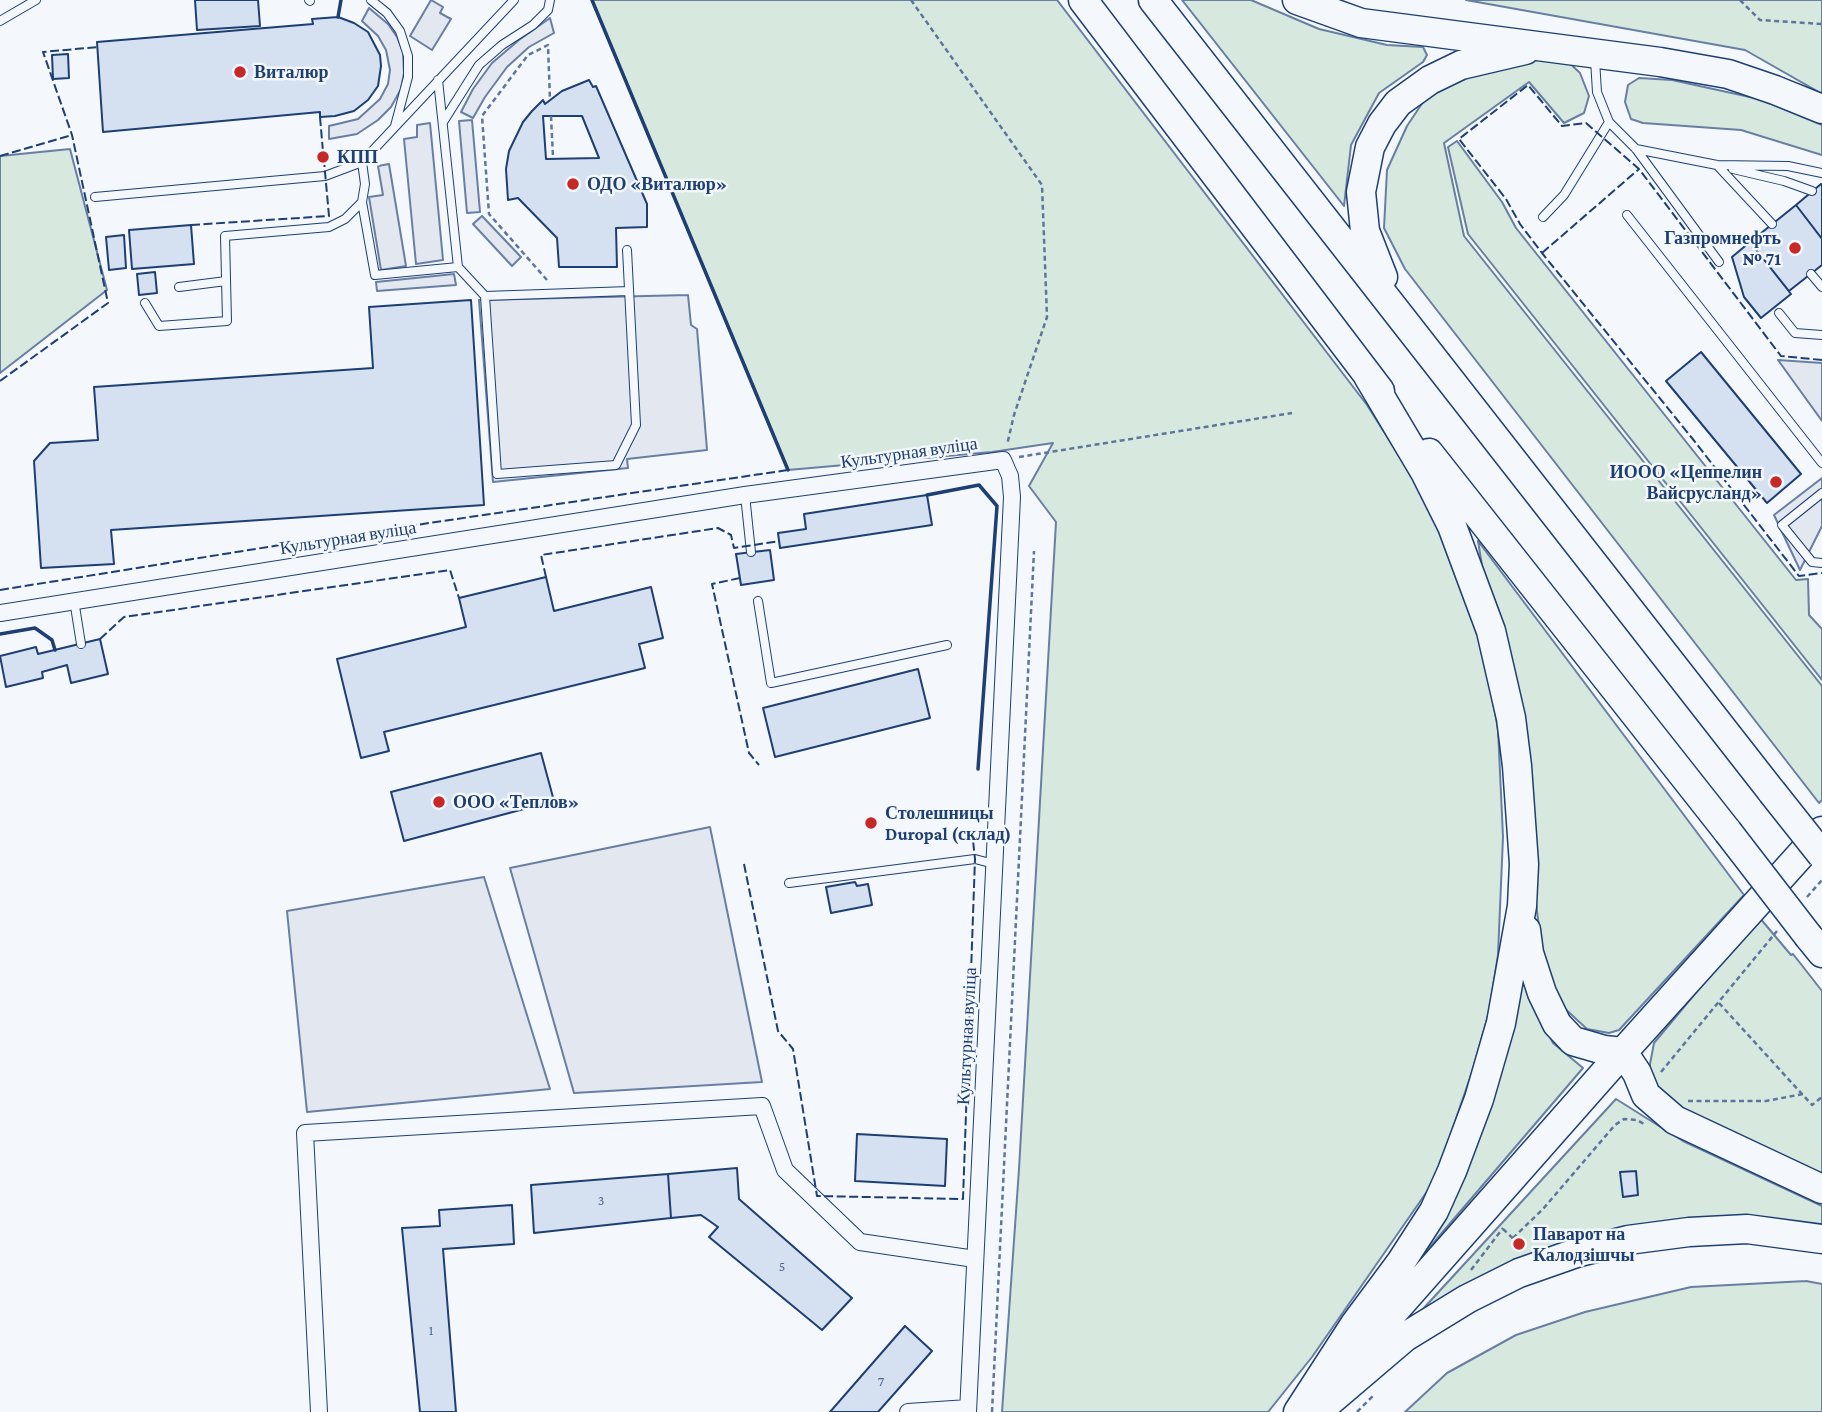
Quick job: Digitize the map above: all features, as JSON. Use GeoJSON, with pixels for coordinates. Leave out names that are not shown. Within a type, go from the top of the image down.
{"type":"FeatureCollection","features":[{"type":"Feature","properties":{"kind":"highway"},"geometry":{"type":"LineString","coordinates":[[1083,0],[1368,376],[1816,945]]}},
{"type":"Feature","properties":{"kind":"highway"},"geometry":{"type":"LineString","coordinates":[[1153,0],[1822,855]]}},
{"type":"Feature","properties":{"kind":"highway"},"geometry":{"type":"LineString","coordinates":[[1297,0],[1361,23],[1542,46],[1728,74],[1822,109]]}},
{"type":"Feature","properties":{"kind":"highway"},"geometry":{"type":"LineString","coordinates":[[1395,307],[1365,232],[1361,192],[1370,147],[1382,124],[1398,103],[1430,80],[1461,65],[1542,46]]}},
{"type":"Feature","properties":{"kind":"highway"},"geometry":{"type":"LineString","coordinates":[[1298,1412],[1434,1211],[1452,1171],[1479,1099],[1501,1023],[1522,906],[1524,864],[1517,765],[1509,707],[1490,631],[1452,526],[1425,472],[1368,376]]}},
{"type":"Feature","properties":{"kind":"highway"},"geometry":{"type":"LineString","coordinates":[[1306,1412],[1822,831]]}},
{"type":"Feature","properties":{"kind":"highway"},"geometry":{"type":"LineString","coordinates":[[1522,906],[1529,953],[1542,993],[1557,1024],[1573,1041],[1604,1050],[1623,1052]]}},
{"type":"Feature","properties":{"kind":"highway"},"geometry":{"type":"LineString","coordinates":[[1623,1052],[1637,1073],[1646,1095],[1675,1120],[1822,1189]]}},
{"type":"Feature","properties":{"kind":"highway"},"geometry":{"type":"LineString","coordinates":[[1317,1412],[1405,1337],[1457,1305],[1519,1273],[1576,1253],[1628,1240],[1689,1231],[1747,1229],[1822,1239]]}},
{"type":"Feature","properties":{"kind":"street","name":"Культурная вуліца"},"geometry":{"type":"LineString","coordinates":[[0,613],[745,495],[1003,460],[1010,476],[1012,497],[968,1410]]}},
{"type":"Feature","properties":{"kind":"street"},"geometry":{"type":"LineString","coordinates":[[318,1412],[305,1133],[762,1106],[785,1170],[860,1241],[975,1259]]}},
{"type":"Feature","properties":{"kind":"street"},"geometry":{"type":"LineString","coordinates":[[908,1412],[968,1410]]}},
{"type":"Feature","properties":{"kind":"lane"},"geometry":{"type":"LineString","coordinates":[[0,21],[36,0]]}},
{"type":"Feature","properties":{"kind":"lane"},"geometry":{"type":"LineString","coordinates":[[371,0],[387,13],[400,31],[408,56],[408,77],[394,129]]}},
{"type":"Feature","properties":{"kind":"lane"},"geometry":{"type":"LineString","coordinates":[[95,197],[325,176],[362,162],[514,0]]}},
{"type":"Feature","properties":{"kind":"lane"},"geometry":{"type":"LineString","coordinates":[[443,122],[479,65],[502,45],[533,25],[548,10],[550,0]]}},
{"type":"Feature","properties":{"kind":"lane"},"geometry":{"type":"LineString","coordinates":[[1595,54],[1597,92],[1609,122],[1636,149],[1718,262]]}},
{"type":"Feature","properties":{"kind":"lane"},"geometry":{"type":"LineString","coordinates":[[438,80],[458,267],[485,296],[497,474],[616,465],[636,425],[626,250]]}},
{"type":"Feature","properties":{"kind":"lane"},"geometry":{"type":"LineString","coordinates":[[1543,217],[1564,195],[1609,122]]}},
{"type":"Feature","properties":{"kind":"lane"},"geometry":{"type":"LineString","coordinates":[[1636,149],[1717,165],[1784,181],[1812,191]]}},
{"type":"Feature","properties":{"kind":"lane"},"geometry":{"type":"LineString","coordinates":[[362,162],[365,184],[362,202],[375,275],[458,267]]}},
{"type":"Feature","properties":{"kind":"lane"},"geometry":{"type":"LineString","coordinates":[[1717,165],[1788,166],[1822,173]]}},
{"type":"Feature","properties":{"kind":"lane"},"geometry":{"type":"LineString","coordinates":[[1717,165],[1772,224]]}},
{"type":"Feature","properties":{"kind":"lane"},"geometry":{"type":"LineString","coordinates":[[145,303],[159,326],[228,321],[225,236],[330,227],[345,219],[362,202]]}},
{"type":"Feature","properties":{"kind":"lane"},"geometry":{"type":"LineString","coordinates":[[1627,215],[1822,464]]}},
{"type":"Feature","properties":{"kind":"lane"},"geometry":{"type":"LineString","coordinates":[[1822,280],[1811,274],[1822,287]]}},
{"type":"Feature","properties":{"kind":"lane"},"geometry":{"type":"LineString","coordinates":[[179,287],[226,281]]}},
{"type":"Feature","properties":{"kind":"lane"},"geometry":{"type":"LineString","coordinates":[[485,296],[629,291]]}},
{"type":"Feature","properties":{"kind":"lane"},"geometry":{"type":"LineString","coordinates":[[1779,313],[1795,333],[1822,335]]}},
{"type":"Feature","properties":{"kind":"lane"},"geometry":{"type":"LineString","coordinates":[[1822,493],[1782,525],[1812,562],[1822,563]]}},
{"type":"Feature","properties":{"kind":"lane"},"geometry":{"type":"LineString","coordinates":[[745,495],[751,552]]}},
{"type":"Feature","properties":{"kind":"lane"},"geometry":{"type":"LineString","coordinates":[[74,600],[81,644]]}},
{"type":"Feature","properties":{"kind":"lane"},"geometry":{"type":"LineString","coordinates":[[758,601],[771,683],[947,645]]}},
{"type":"Feature","properties":{"kind":"lane"},"geometry":{"type":"LineString","coordinates":[[789,883],[975,859],[994,864]]}},
{"type":"Feature","properties":{"kind":"path"},"geometry":{"type":"LineString","coordinates":[[911,0],[1042,185],[1047,317],[1014,415],[1003,460],[1292,413]]}},
{"type":"Feature","properties":{"kind":"path"},"geometry":{"type":"LineString","coordinates":[[1740,0],[1760,20],[1822,24]]}},
{"type":"Feature","properties":{"kind":"path"},"geometry":{"type":"LineString","coordinates":[[550,100],[548,45],[528,55],[482,116],[489,214],[553,286]]}},
{"type":"Feature","properties":{"kind":"path"},"geometry":{"type":"LineString","coordinates":[[551,116],[553,156]]}},
{"type":"Feature","properties":{"kind":"path"},"geometry":{"type":"LineString","coordinates":[[992,1412],[1034,551]]}},
{"type":"Feature","properties":{"kind":"path"},"geometry":{"type":"LineString","coordinates":[[1804,900],[1822,880]]}},
{"type":"Feature","properties":{"kind":"path"},"geometry":{"type":"LineString","coordinates":[[1656,1079],[1777,930]]}},
{"type":"Feature","properties":{"kind":"path"},"geometry":{"type":"LineString","coordinates":[[1719,1003],[1812,1105],[1822,1097]]}},
{"type":"Feature","properties":{"kind":"path"},"geometry":{"type":"LineString","coordinates":[[1513,1238],[1543,1209],[1615,1125],[1624,1119],[1637,1120],[1650,1126],[1668,1105],[1690,1100],[1766,1101],[1802,1094]]}},
{"type":"Feature","properties":{"kind":"path"},"geometry":{"type":"LineString","coordinates":[[1483,1210],[1519,1244]]}},
{"type":"Feature","properties":{"kind":"shaded area"},"geometry":{"type":"Polygon","coordinates":[[[431,0],[443,7],[440,13],[451,19],[432,50],[410,36],[431,0]]]}},
{"type":"Feature","properties":{"kind":"shaded area"},"geometry":{"type":"Polygon","coordinates":[[[592,0],[1057,0],[1367,405],[1412,476],[1440,527],[1482,643],[1498,729],[1503,837],[1498,955],[1489,1012],[1472,1072],[1435,1180],[1312,1357],[1268,1412],[1002,1412],[1019,1169],[1056,522],[1029,486],[1053,443],[992,452],[788,470],[592,0]]]}},
{"type":"Feature","properties":{"kind":"shaded area"},"geometry":{"type":"Polygon","coordinates":[[[1182,0],[1251,0],[1319,29],[1387,45],[1423,47],[1427,55],[1423,62],[1379,93],[1351,145],[1344,206],[1182,0]]]}},
{"type":"Feature","properties":{"kind":"shaded area"},"geometry":{"type":"Polygon","coordinates":[[[1466,0],[1822,0],[1822,94],[1745,50],[1466,0]]]}},
{"type":"Feature","properties":{"kind":"shaded area"},"geometry":{"type":"Polygon","coordinates":[[[369,8],[388,24],[403,52],[404,73],[401,89],[391,107],[378,120],[357,134],[329,139],[329,126],[358,119],[380,99],[388,84],[390,70],[386,50],[378,36],[362,21],[369,8]]]}},
{"type":"Feature","properties":{"kind":"shaded area"},"geometry":{"type":"Polygon","coordinates":[[[550,18],[554,33],[529,47],[507,67],[473,118],[461,112],[473,89],[492,63],[550,18]]]}},
{"type":"Feature","properties":{"kind":"shaded area"},"geometry":{"type":"Polygon","coordinates":[[[1560,54],[1580,73],[1589,96],[1584,113],[1564,123],[1529,82],[1444,143],[1464,236],[1822,686],[1822,800],[1819,803],[1405,269],[1384,228],[1387,170],[1407,126],[1429,93],[1466,64],[1560,54]]]}},
{"type":"Feature","properties":{"kind":"shaded area"},"geometry":{"type":"Polygon","coordinates":[[[1639,78],[1672,80],[1759,99],[1822,125],[1822,155],[1741,130],[1643,123],[1631,119],[1625,102],[1628,85],[1639,78]]]}},
{"type":"Feature","properties":{"kind":"shaded area"},"geometry":{"type":"Polygon","coordinates":[[[472,120],[480,212],[467,213],[459,121],[472,120]]]}},
{"type":"Feature","properties":{"kind":"shaded area"},"geometry":{"type":"Polygon","coordinates":[[[430,123],[443,260],[416,264],[404,139],[417,137],[417,125],[430,123]]]}},
{"type":"Feature","properties":{"kind":"shaded area"},"geometry":{"type":"Polygon","coordinates":[[[1457,141],[1502,202],[1516,228],[1796,580],[1808,579],[1809,615],[1822,629],[1822,680],[1468,234],[1448,147],[1457,141]]]}},
{"type":"Feature","properties":{"kind":"shaded area"},"geometry":{"type":"Polygon","coordinates":[[[70,149],[107,290],[0,373],[0,156],[70,149]]]}},
{"type":"Feature","properties":{"kind":"shaded area"},"geometry":{"type":"Polygon","coordinates":[[[389,164],[406,266],[381,270],[369,197],[383,195],[378,166],[389,164]]]}},
{"type":"Feature","properties":{"kind":"shaded area"},"geometry":{"type":"Polygon","coordinates":[[[482,216],[521,257],[512,266],[473,224],[482,216]]]}},
{"type":"Feature","properties":{"kind":"shaded area"},"geometry":{"type":"Polygon","coordinates":[[[454,274],[456,285],[377,291],[376,282],[454,274]]]}},
{"type":"Feature","properties":{"kind":"shaded area"},"geometry":{"type":"Polygon","coordinates":[[[688,295],[691,325],[697,329],[707,450],[627,459],[628,468],[493,482],[479,300],[688,295]]]}},
{"type":"Feature","properties":{"kind":"shaded area"},"geometry":{"type":"Polygon","coordinates":[[[1778,360],[1822,363],[1822,421],[1778,360]]]}},
{"type":"Feature","properties":{"kind":"shaded area"},"geometry":{"type":"Polygon","coordinates":[[[1822,478],[1822,526],[1800,570],[1774,515],[1822,478]]]}},
{"type":"Feature","properties":{"kind":"shaded area"},"geometry":{"type":"Polygon","coordinates":[[[1478,541],[1744,895],[1619,1030],[1609,1033],[1587,1029],[1561,1005],[1541,943],[1532,872],[1478,541]]]}},
{"type":"Feature","properties":{"kind":"shaded area"},"geometry":{"type":"Polygon","coordinates":[[[710,827],[762,1082],[574,1093],[510,868],[710,827]]]}},
{"type":"Feature","properties":{"kind":"shaded area"},"geometry":{"type":"Polygon","coordinates":[[[484,877],[550,1089],[307,1112],[287,911],[484,877]]]}},
{"type":"Feature","properties":{"kind":"shaded area"},"geometry":{"type":"Polygon","coordinates":[[[1759,917],[1822,991],[1822,1178],[1665,1103],[1650,1077],[1654,1043],[1759,917]]]}},
{"type":"Feature","properties":{"kind":"shaded area"},"geometry":{"type":"Polygon","coordinates":[[[1522,964],[1534,1006],[1553,1043],[1583,1068],[1405,1276],[1522,964]]]}},
{"type":"Feature","properties":{"kind":"shaded area"},"geometry":{"type":"Polygon","coordinates":[[[1616,1099],[1683,1141],[1822,1206],[1822,1233],[1702,1221],[1411,1322],[1616,1099]]]}},
{"type":"Feature","properties":{"kind":"shaded area"},"geometry":{"type":"Polygon","coordinates":[[[1806,1281],[1822,1284],[1822,1412],[1405,1412],[1447,1373],[1516,1335],[1585,1312],[1691,1287],[1806,1281]]]}},
{"type":"Feature","properties":{"kind":"building"},"geometry":{"type":"Polygon","coordinates":[[[195,0],[258,0],[260,26],[197,30],[195,0]]]}},
{"type":"Feature","properties":{"kind":"building","name":"Виталюр"},"geometry":{"type":"Polygon","coordinates":[[[338,17],[368,32],[380,55],[378,86],[368,100],[354,111],[335,116],[320,117],[320,112],[103,132],[97,42],[313,24],[312,19],[338,17]]]}},
{"type":"Feature","properties":{"kind":"building"},"geometry":{"type":"Polygon","coordinates":[[[68,54],[69,78],[53,79],[52,55],[68,54]]]}},
{"type":"Feature","properties":{"kind":"building","name":"ОДО «Виталюр»"},"geometry":{"type":"Polygon","coordinates":[[[589,80],[593,87],[596,86],[647,204],[647,227],[616,228],[617,267],[559,267],[557,238],[518,198],[508,200],[506,169],[509,151],[523,122],[543,100],[545,104],[562,91],[589,80]],[[543,116],[546,159],[599,158],[582,116],[543,116]]]}},
{"type":"Feature","properties":{"kind":"building"},"geometry":{"type":"Polygon","coordinates":[[[1822,185],[1822,239],[1796,205],[1822,185]]]}},
{"type":"Feature","properties":{"kind":"building"},"geometry":{"type":"Polygon","coordinates":[[[1796,205],[1822,239],[1822,265],[1789,291],[1750,242],[1796,205]]]}},
{"type":"Feature","properties":{"kind":"building"},"geometry":{"type":"Polygon","coordinates":[[[191,225],[194,264],[132,269],[129,230],[191,225]]]}},
{"type":"Feature","properties":{"kind":"building"},"geometry":{"type":"Polygon","coordinates":[[[124,235],[126,268],[109,270],[106,237],[124,235]]]}},
{"type":"Feature","properties":{"kind":"building"},"geometry":{"type":"Polygon","coordinates":[[[1750,242],[1791,294],[1761,318],[1744,297],[1732,257],[1750,242]]]}},
{"type":"Feature","properties":{"kind":"building"},"geometry":{"type":"Polygon","coordinates":[[[155,272],[157,293],[139,295],[137,274],[155,272]]]}},
{"type":"Feature","properties":{"kind":"building"},"geometry":{"type":"Polygon","coordinates":[[[471,300],[484,505],[111,530],[114,564],[41,568],[34,461],[50,443],[98,440],[94,387],[373,368],[369,307],[471,300]]]}},
{"type":"Feature","properties":{"kind":"building"},"geometry":{"type":"Polygon","coordinates":[[[1701,352],[1801,474],[1767,503],[1666,381],[1701,352]]]}},
{"type":"Feature","properties":{"kind":"building"},"geometry":{"type":"Polygon","coordinates":[[[927,495],[932,525],[780,548],[778,533],[806,529],[804,514],[927,495]]]}},
{"type":"Feature","properties":{"kind":"building"},"geometry":{"type":"Polygon","coordinates":[[[770,550],[774,580],[741,585],[736,554],[770,550]]]}},
{"type":"Feature","properties":{"kind":"building"},"geometry":{"type":"Polygon","coordinates":[[[546,577],[554,611],[651,587],[663,638],[639,644],[645,668],[384,732],[389,751],[361,758],[337,659],[466,627],[459,598],[546,577]]]}},
{"type":"Feature","properties":{"kind":"building"},"geometry":{"type":"Polygon","coordinates":[[[100,639],[108,674],[71,683],[67,665],[42,672],[43,678],[6,687],[0,656],[36,647],[38,654],[100,639]]]}},
{"type":"Feature","properties":{"kind":"building"},"geometry":{"type":"Polygon","coordinates":[[[918,669],[930,718],[775,757],[763,708],[918,669]]]}},
{"type":"Feature","properties":{"kind":"building"},"geometry":{"type":"Polygon","coordinates":[[[541,753],[554,801],[404,841],[391,792],[541,753]]]}},
{"type":"Feature","properties":{"kind":"building"},"geometry":{"type":"Polygon","coordinates":[[[855,882],[857,886],[868,884],[872,905],[831,913],[826,887],[855,882]]]}},
{"type":"Feature","properties":{"kind":"building"},"geometry":{"type":"Polygon","coordinates":[[[857,1134],[947,1139],[945,1186],[855,1181],[857,1134]]]}},
{"type":"Feature","properties":{"kind":"building"},"geometry":{"type":"Polygon","coordinates":[[[737,1168],[739,1199],[852,1298],[822,1330],[709,1237],[718,1227],[701,1215],[671,1218],[668,1174],[737,1168]]]}},
{"type":"Feature","properties":{"kind":"building"},"geometry":{"type":"Polygon","coordinates":[[[1636,1171],[1638,1195],[1623,1197],[1620,1172],[1636,1171]]]}},
{"type":"Feature","properties":{"kind":"building"},"geometry":{"type":"Polygon","coordinates":[[[668,1174],[671,1218],[534,1233],[531,1185],[668,1174]]]}},
{"type":"Feature","properties":{"kind":"building"},"geometry":{"type":"Polygon","coordinates":[[[512,1205],[514,1244],[443,1249],[456,1412],[420,1412],[402,1228],[440,1226],[439,1210],[512,1205]]]}},
{"type":"Feature","properties":{"kind":"building"},"geometry":{"type":"Polygon","coordinates":[[[905,1326],[932,1351],[878,1412],[830,1412],[905,1326]]]}},
{"type":"Feature","properties":{"kind":"fence"},"geometry":{"type":"LineString","coordinates":[[0,381],[108,303],[72,135],[43,52],[98,47]]}},
{"type":"Feature","properties":{"kind":"fence"},"geometry":{"type":"LineString","coordinates":[[1822,360],[1781,356],[1639,169],[1586,123],[1562,126],[1528,85],[1459,139],[1506,199],[1520,224],[1542,253],[1692,438],[1799,576],[1822,573]]}},
{"type":"Feature","properties":{"kind":"fence"},"geometry":{"type":"LineString","coordinates":[[320,117],[323,152]]}},
{"type":"Feature","properties":{"kind":"fence"},"geometry":{"type":"LineString","coordinates":[[0,156],[72,135]]}},
{"type":"Feature","properties":{"kind":"fence"},"geometry":{"type":"LineString","coordinates":[[191,225],[329,216],[324,161]]}},
{"type":"Feature","properties":{"kind":"fence"},"geometry":{"type":"LineString","coordinates":[[1542,253],[1639,169]]}},
{"type":"Feature","properties":{"kind":"fence"},"geometry":{"type":"LineString","coordinates":[[0,590],[274,546],[788,470]]}},
{"type":"Feature","properties":{"kind":"fence"},"geometry":{"type":"LineString","coordinates":[[546,577],[541,555],[718,528],[731,535],[734,548],[780,541]]}},
{"type":"Feature","properties":{"kind":"fence"},"geometry":{"type":"LineString","coordinates":[[100,639],[124,617],[450,570],[459,598]]}},
{"type":"Feature","properties":{"kind":"fence"},"geometry":{"type":"LineString","coordinates":[[740,578],[712,584],[749,753],[759,765]]}},
{"type":"Feature","properties":{"kind":"fence"},"geometry":{"type":"LineString","coordinates":[[744,864],[778,1031],[793,1049],[817,1196],[963,1199],[975,859],[972,831]]}},
{"type":"Feature","properties":{"kind":"wall"},"geometry":{"type":"LineString","coordinates":[[338,17],[341,0]]}},
{"type":"Feature","properties":{"kind":"wall"},"geometry":{"type":"LineString","coordinates":[[592,0],[788,470]]}},
{"type":"Feature","properties":{"kind":"wall"},"geometry":{"type":"LineString","coordinates":[[927,495],[979,485],[997,506],[978,769]]}},
{"type":"Feature","properties":{"kind":"wall"},"geometry":{"type":"LineString","coordinates":[[0,634],[35,628],[52,640],[55,650]]}},
{"type":"Feature","properties":{"kind":"place","name":"Виталюр"},"geometry":{"type":"Point","coordinates":[240,72]}},
{"type":"Feature","properties":{"kind":"place","name":"КПП"},"geometry":{"type":"Point","coordinates":[323,157]}},
{"type":"Feature","properties":{"kind":"place","name":"ОДО «Виталюр»"},"geometry":{"type":"Point","coordinates":[573,184]}},
{"type":"Feature","properties":{"kind":"place","name":"Газпромнефть № 71"},"geometry":{"type":"Point","coordinates":[1795,248]}},
{"type":"Feature","properties":{"kind":"place","name":"ИООО «Цеппелин Вайсрусланд»"},"geometry":{"type":"Point","coordinates":[1776,482]}},
{"type":"Feature","properties":{"kind":"place","name":"ООО «Теплов»"},"geometry":{"type":"Point","coordinates":[439,802]}},
{"type":"Feature","properties":{"kind":"place","name":"Столешницы Duropal (склад)"},"geometry":{"type":"Point","coordinates":[871,823]}},
{"type":"Feature","properties":{"kind":"place","name":"Паварот на Калодзішчы"},"geometry":{"type":"Point","coordinates":[1519,1244]}}]}
